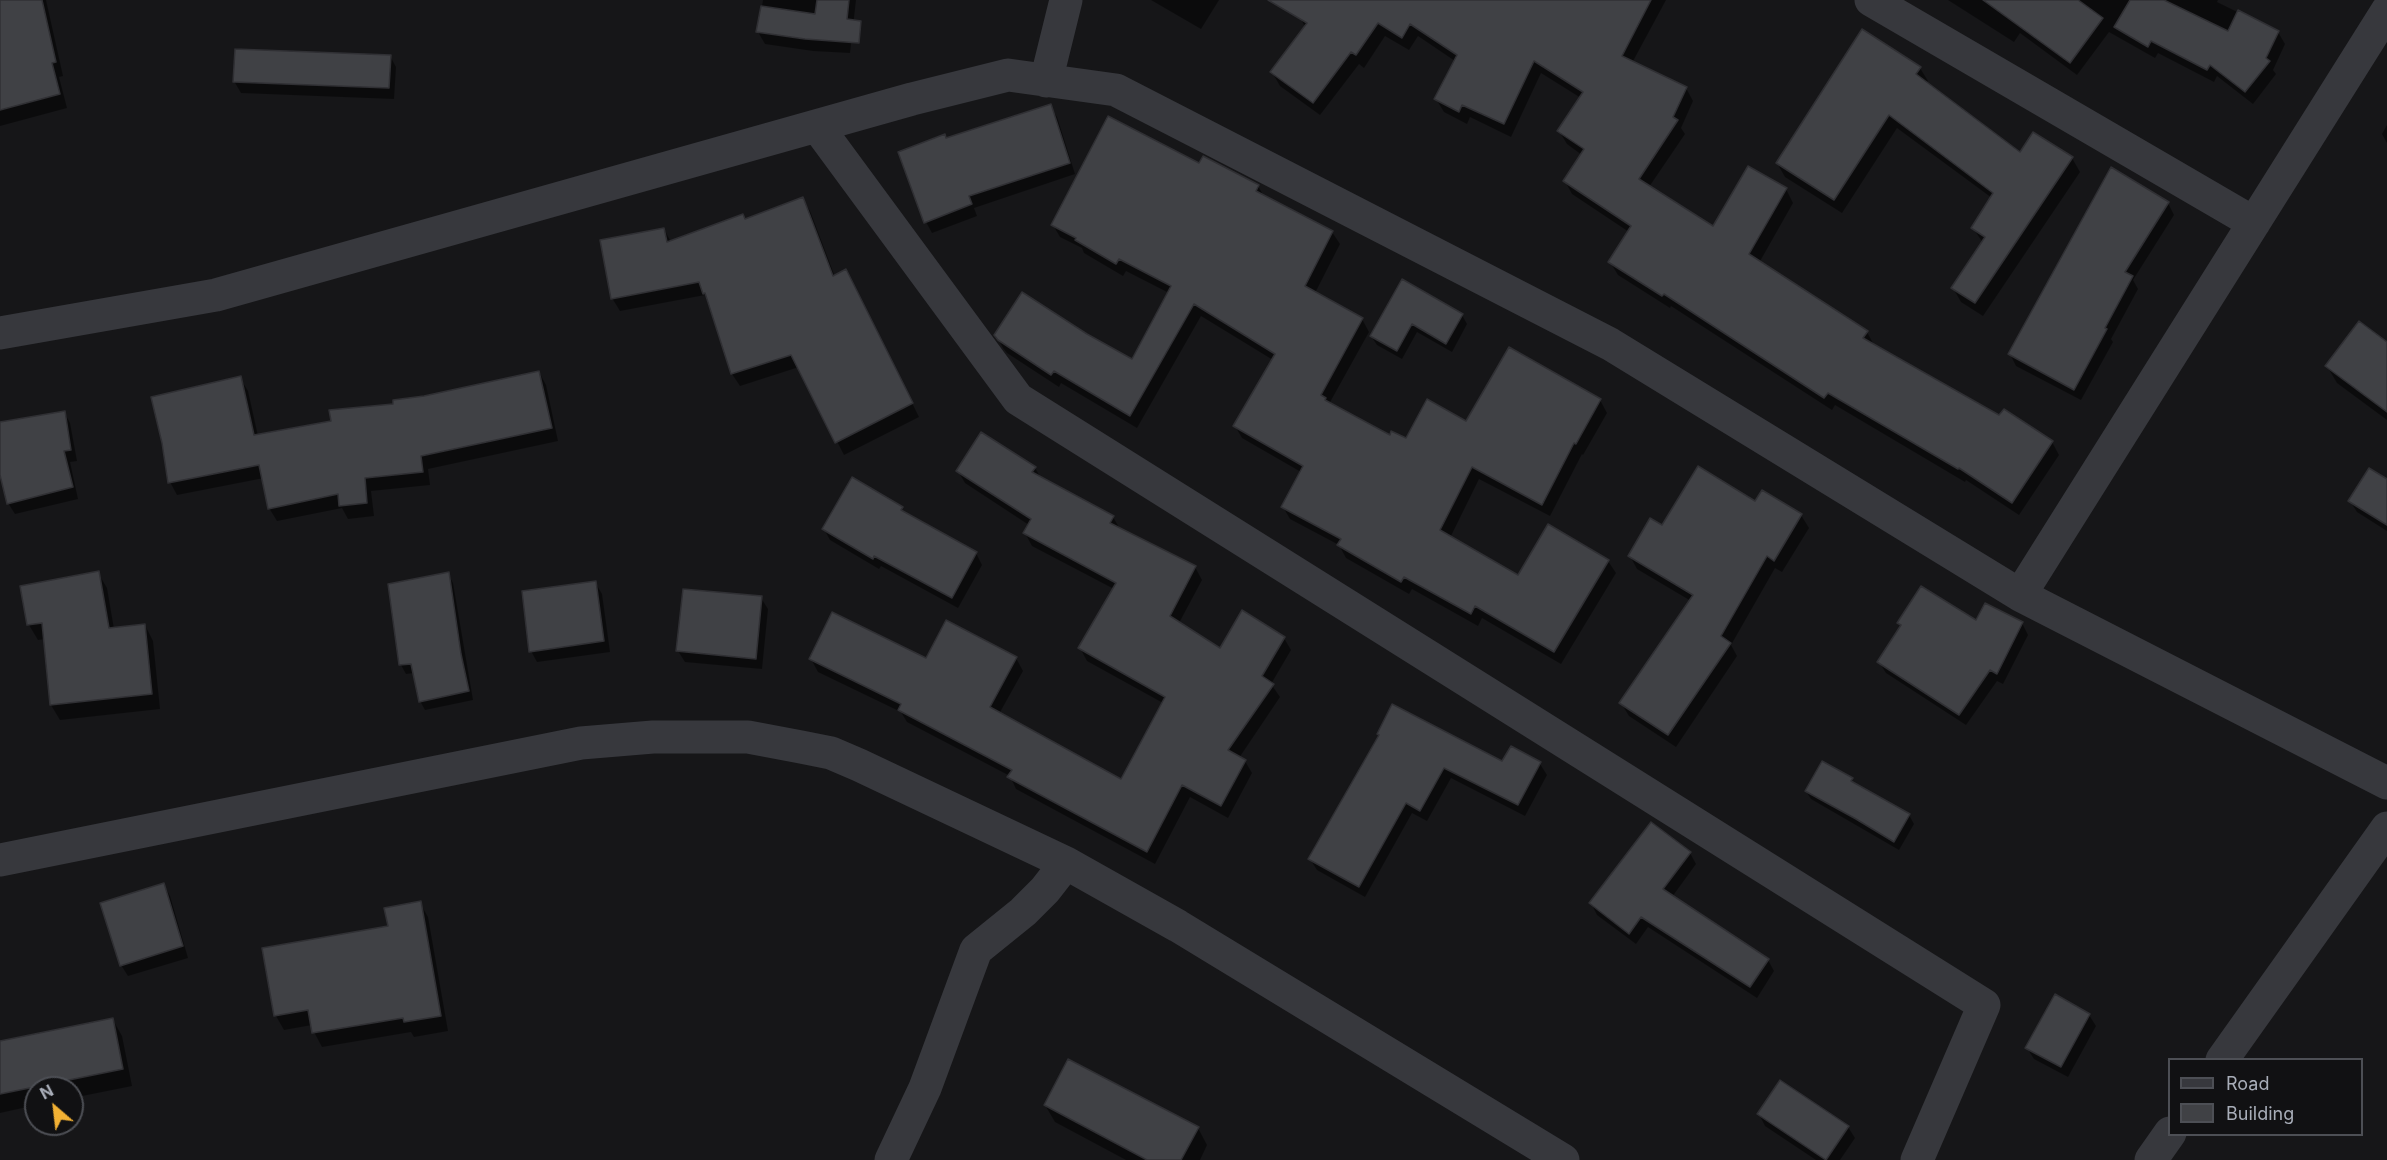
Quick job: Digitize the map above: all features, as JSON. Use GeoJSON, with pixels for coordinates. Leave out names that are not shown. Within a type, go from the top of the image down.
{"type":"FeatureCollection","features":[{"type":"Feature","properties":{"kind":"street"},"geometry":{"type":"LineString","coordinates":[[1046,81],[1066,0]]}},
{"type":"Feature","properties":{"kind":"street"},"geometry":{"type":"LineString","coordinates":[[1871,0],[2254,223]]}},
{"type":"Feature","properties":{"kind":"street"},"geometry":{"type":"LineString","coordinates":[[2020,596],[2387,11]]}},
{"type":"Feature","properties":{"kind":"street"},"geometry":{"type":"LineString","coordinates":[[0,333],[216,295],[817,126],[1008,75],[1116,90],[1610,344],[2020,596],[2387,783]]}},
{"type":"Feature","properties":{"kind":"street"},"geometry":{"type":"LineString","coordinates":[[817,126],[1018,399],[1984,1005],[1917,1160]]}},
{"type":"Feature","properties":{"kind":"street"},"geometry":{"type":"LineString","coordinates":[[0,860],[580,743],[653,737],[748,737],[831,753],[1066,863],[1178,926],[1563,1160]]}},
{"type":"Feature","properties":{"kind":"street"},"geometry":{"type":"LineString","coordinates":[[2223,1058],[2387,828]]}},
{"type":"Feature","properties":{"kind":"street"},"geometry":{"type":"LineString","coordinates":[[891,1160],[924,1088],[976,950],[1023,912],[1045,890],[1066,863]]}},
{"type":"Feature","properties":{"kind":"street"},"geometry":{"type":"LineString","coordinates":[[2151,1160],[2168,1135]]}},
{"type":"Feature","properties":{"kind":"building"},"geometry":{"type":"Polygon","coordinates":[[[0,0],[42,0],[56,62],[52,63],[60,94],[0,110],[0,0]]]}},
{"type":"Feature","properties":{"kind":"building"},"geometry":{"type":"Polygon","coordinates":[[[817,0],[849,0],[847,19],[861,21],[859,43],[756,32],[761,6],[815,14],[817,0]]]}},
{"type":"Feature","properties":{"kind":"building"},"geometry":{"type":"Polygon","coordinates":[[[1268,0],[1651,0],[1622,56],[1687,87],[1673,117],[1678,120],[1639,179],[1713,226],[1748,166],[1787,188],[1749,254],[1868,331],[1863,338],[1999,415],[2004,409],[2053,441],[2012,503],[1959,468],[1828,393],[1824,398],[1664,294],[1662,296],[1608,262],[1631,226],[1563,181],[1584,149],[1557,131],[1583,92],[1534,61],[1504,124],[1462,105],[1459,112],[1434,99],[1457,55],[1410,24],[1402,38],[1378,23],[1356,55],[1351,52],[1313,103],[1270,72],[1307,23],[1268,0]]]}},
{"type":"Feature","properties":{"kind":"building"},"geometry":{"type":"Polygon","coordinates":[[[1983,0],[2078,0],[2103,18],[2070,63],[1983,0]]]}},
{"type":"Feature","properties":{"kind":"building"},"geometry":{"type":"Polygon","coordinates":[[[2130,0],[2164,0],[2228,31],[2238,10],[2279,31],[2266,58],[2270,61],[2245,92],[2210,65],[2207,70],[2151,41],[2148,47],[2114,27],[2130,0]]]}},
{"type":"Feature","properties":{"kind":"building"},"geometry":{"type":"Polygon","coordinates":[[[1862,29],[1921,67],[1916,74],[2020,152],[2033,132],[2073,157],[1975,303],[1951,288],[1985,237],[1971,228],[1993,193],[1889,115],[1834,200],[1776,163],[1862,29]]]}},
{"type":"Feature","properties":{"kind":"building"},"geometry":{"type":"Polygon","coordinates":[[[235,49],[391,55],[389,88],[233,82],[235,49]]]}},
{"type":"Feature","properties":{"kind":"building"},"geometry":{"type":"Polygon","coordinates":[[[1051,104],[1070,163],[969,196],[972,204],[924,223],[898,152],[945,134],[946,138],[1051,104]]]}},
{"type":"Feature","properties":{"kind":"building"},"geometry":{"type":"Polygon","coordinates":[[[1108,116],[1199,163],[1203,156],[1259,185],[1256,191],[1333,231],[1305,286],[1363,318],[1321,395],[1326,398],[1325,400],[1390,435],[1391,431],[1406,438],[1427,399],[1466,421],[1509,347],[1601,399],[1576,444],[1574,443],[1542,505],[1472,467],[1440,530],[1518,575],[1548,524],[1609,560],[1554,652],[1475,606],[1471,614],[1404,577],[1401,582],[1337,545],[1341,539],[1281,507],[1303,466],[1233,426],[1275,354],[1194,304],[1130,416],[1054,371],[1051,375],[998,340],[994,335],[1022,292],[1087,334],[1132,359],[1171,286],[1119,259],[1116,264],[1051,225],[1108,116]]]}},
{"type":"Feature","properties":{"kind":"building"},"geometry":{"type":"Polygon","coordinates":[[[2111,167],[2169,202],[2125,272],[2133,276],[2074,390],[2008,354],[2111,167]]]}},
{"type":"Feature","properties":{"kind":"building"},"geometry":{"type":"Polygon","coordinates":[[[803,197],[833,276],[846,269],[913,403],[835,443],[791,355],[731,374],[705,293],[703,294],[699,282],[611,299],[600,240],[664,228],[667,242],[743,214],[745,219],[803,197]]]}},
{"type":"Feature","properties":{"kind":"building"},"geometry":{"type":"Polygon","coordinates":[[[1402,279],[1463,314],[1446,344],[1412,324],[1397,351],[1370,336],[1402,279]]]}},
{"type":"Feature","properties":{"kind":"building"},"geometry":{"type":"Polygon","coordinates":[[[2359,321],[2387,342],[2387,412],[2325,366],[2359,321]]]}},
{"type":"Feature","properties":{"kind":"building"},"geometry":{"type":"Polygon","coordinates":[[[539,371],[552,428],[421,456],[423,472],[365,478],[367,503],[339,506],[338,494],[268,509],[259,465],[168,483],[162,443],[151,397],[241,376],[254,435],[331,421],[329,410],[393,404],[393,400],[424,396],[539,371]]]}},
{"type":"Feature","properties":{"kind":"building"},"geometry":{"type":"Polygon","coordinates":[[[65,411],[71,450],[64,451],[73,487],[7,504],[0,475],[0,422],[65,411]]]}},
{"type":"Feature","properties":{"kind":"building"},"geometry":{"type":"Polygon","coordinates":[[[981,432],[1036,467],[1032,472],[1114,516],[1110,523],[1196,566],[1170,616],[1220,648],[1242,610],[1285,637],[1262,676],[1274,684],[1228,750],[1246,760],[1221,806],[1182,785],[1147,852],[1007,777],[1012,770],[898,710],[901,704],[809,659],[832,612],[926,658],[946,620],[1017,657],[990,707],[1121,779],[1165,697],[1078,648],[1116,583],[1023,533],[1031,519],[956,471],[981,432]]]}},
{"type":"Feature","properties":{"kind":"building"},"geometry":{"type":"Polygon","coordinates":[[[1698,466],[1755,501],[1762,490],[1802,514],[1774,561],[1767,556],[1721,636],[1731,643],[1668,735],[1619,703],[1693,595],[1628,556],[1650,518],[1662,525],[1698,466]]]}},
{"type":"Feature","properties":{"kind":"building"},"geometry":{"type":"Polygon","coordinates":[[[2369,468],[2387,479],[2387,525],[2348,501],[2369,468]]]}},
{"type":"Feature","properties":{"kind":"building"},"geometry":{"type":"Polygon","coordinates":[[[852,477],[903,507],[901,510],[977,552],[952,598],[874,556],[873,559],[822,529],[852,477]]]}},
{"type":"Feature","properties":{"kind":"building"},"geometry":{"type":"Polygon","coordinates":[[[99,571],[109,628],[145,624],[152,694],[50,705],[42,623],[27,625],[20,586],[99,571]]]}},
{"type":"Feature","properties":{"kind":"building"},"geometry":{"type":"Polygon","coordinates":[[[449,572],[469,691],[419,702],[411,664],[399,665],[388,584],[449,572]]]}},
{"type":"Feature","properties":{"kind":"building"},"geometry":{"type":"Polygon","coordinates":[[[596,581],[604,641],[529,652],[522,591],[596,581]]]}},
{"type":"Feature","properties":{"kind":"building"},"geometry":{"type":"Polygon","coordinates":[[[1921,586],[1976,620],[1985,603],[2023,622],[1997,674],[1990,670],[1959,715],[1877,662],[1901,625],[1897,623],[1921,586]]]}},
{"type":"Feature","properties":{"kind":"building"},"geometry":{"type":"Polygon","coordinates":[[[683,589],[762,596],[756,659],[676,651],[683,589]]]}},
{"type":"Feature","properties":{"kind":"building"},"geometry":{"type":"Polygon","coordinates":[[[1392,704],[1502,761],[1511,746],[1541,762],[1518,805],[1444,768],[1420,811],[1406,803],[1359,887],[1308,859],[1379,735],[1377,734],[1392,704]]]}},
{"type":"Feature","properties":{"kind":"building"},"geometry":{"type":"Polygon","coordinates":[[[1822,761],[1853,778],[1851,781],[1910,814],[1894,842],[1805,791],[1822,761]]]}},
{"type":"Feature","properties":{"kind":"building"},"geometry":{"type":"Polygon","coordinates":[[[1651,822],[1691,852],[1663,889],[1769,959],[1750,987],[1641,917],[1629,934],[1589,903],[1651,822]]]}},
{"type":"Feature","properties":{"kind":"building"},"geometry":{"type":"Polygon","coordinates":[[[164,883],[183,946],[120,966],[100,903],[164,883]]]}},
{"type":"Feature","properties":{"kind":"building"},"geometry":{"type":"Polygon","coordinates":[[[421,901],[441,1016],[404,1022],[403,1018],[312,1033],[308,1010],[274,1016],[262,948],[388,926],[384,908],[421,901]]]}},
{"type":"Feature","properties":{"kind":"building"},"geometry":{"type":"Polygon","coordinates":[[[2055,994],[2090,1014],[2061,1067],[2025,1048],[2055,994]]]}},
{"type":"Feature","properties":{"kind":"building"},"geometry":{"type":"Polygon","coordinates":[[[113,1018],[123,1069],[84,1077],[24,1076],[24,1089],[0,1094],[0,1041],[113,1018]]]}},
{"type":"Feature","properties":{"kind":"building"},"geometry":{"type":"Polygon","coordinates":[[[1068,1059],[1199,1127],[1181,1160],[1147,1160],[1044,1105],[1068,1059]]]}},
{"type":"Feature","properties":{"kind":"building"},"geometry":{"type":"Polygon","coordinates":[[[1780,1080],[1849,1126],[1826,1160],[1757,1114],[1780,1080]]]}}]}
